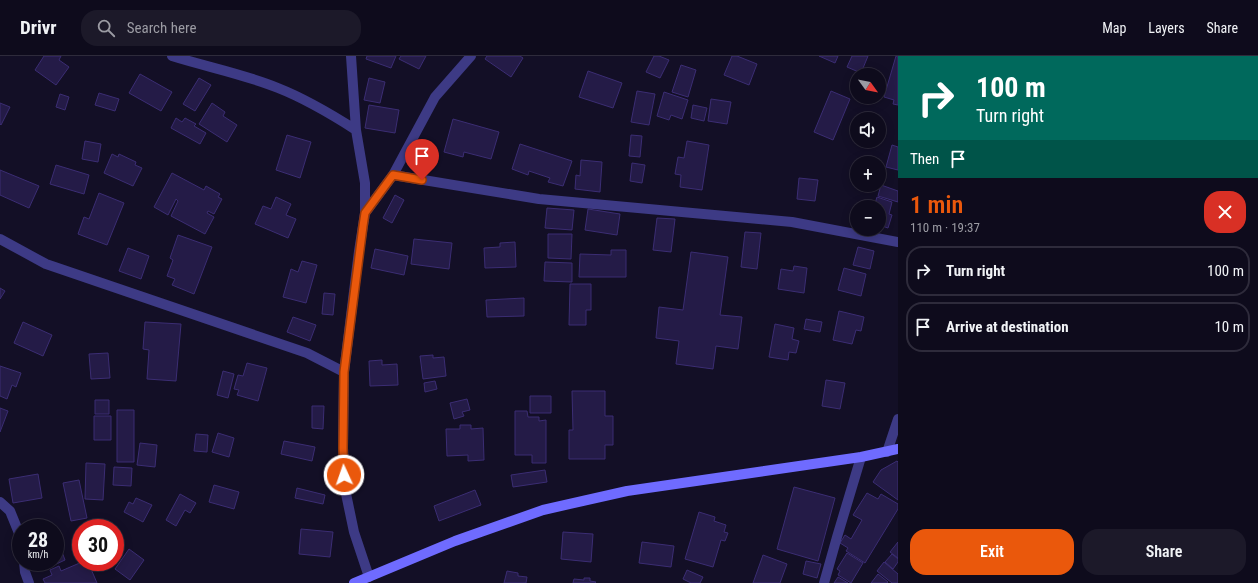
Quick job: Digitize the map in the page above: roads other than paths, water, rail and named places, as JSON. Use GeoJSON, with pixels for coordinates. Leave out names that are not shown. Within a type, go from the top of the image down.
{"type":"FeatureCollection","features":[{"type":"Feature","properties":{"kind":"street"},"geometry":{"type":"LineString","coordinates":[[172,56],[237,74],[278,88],[325,110],[356,130]]}},
{"type":"Feature","properties":{"kind":"street"},"geometry":{"type":"LineString","coordinates":[[351,56],[356,130],[365,183],[365,213],[344,372],[343,448],[345,489],[354,532],[369,577]]}},
{"type":"Feature","properties":{"kind":"street"},"geometry":{"type":"LineString","coordinates":[[365,213],[393,175],[435,97],[472,56]]}},
{"type":"Feature","properties":{"kind":"street"},"geometry":{"type":"LineString","coordinates":[[393,175],[539,200],[792,222],[898,242]]}},
{"type":"Feature","properties":{"kind":"street"},"geometry":{"type":"LineString","coordinates":[[0,239],[46,264],[307,353],[344,372]]}},
{"type":"Feature","properties":{"kind":"street"},"geometry":{"type":"LineString","coordinates":[[887,452],[898,419]]}},
{"type":"Feature","properties":{"kind":"street"},"geometry":{"type":"LineString","coordinates":[[354,583],[455,542],[543,510],[627,491],[862,457],[898,449]]}},
{"type":"Feature","properties":{"kind":"street"},"geometry":{"type":"LineString","coordinates":[[824,583],[862,457]]}},
{"type":"Feature","properties":{"kind":"street"},"geometry":{"type":"LineString","coordinates":[[0,502],[10,511],[13,519]]}},
{"type":"Feature","properties":{"kind":"street"},"geometry":{"type":"LineString","coordinates":[[25,571],[30,583]]}}]}
